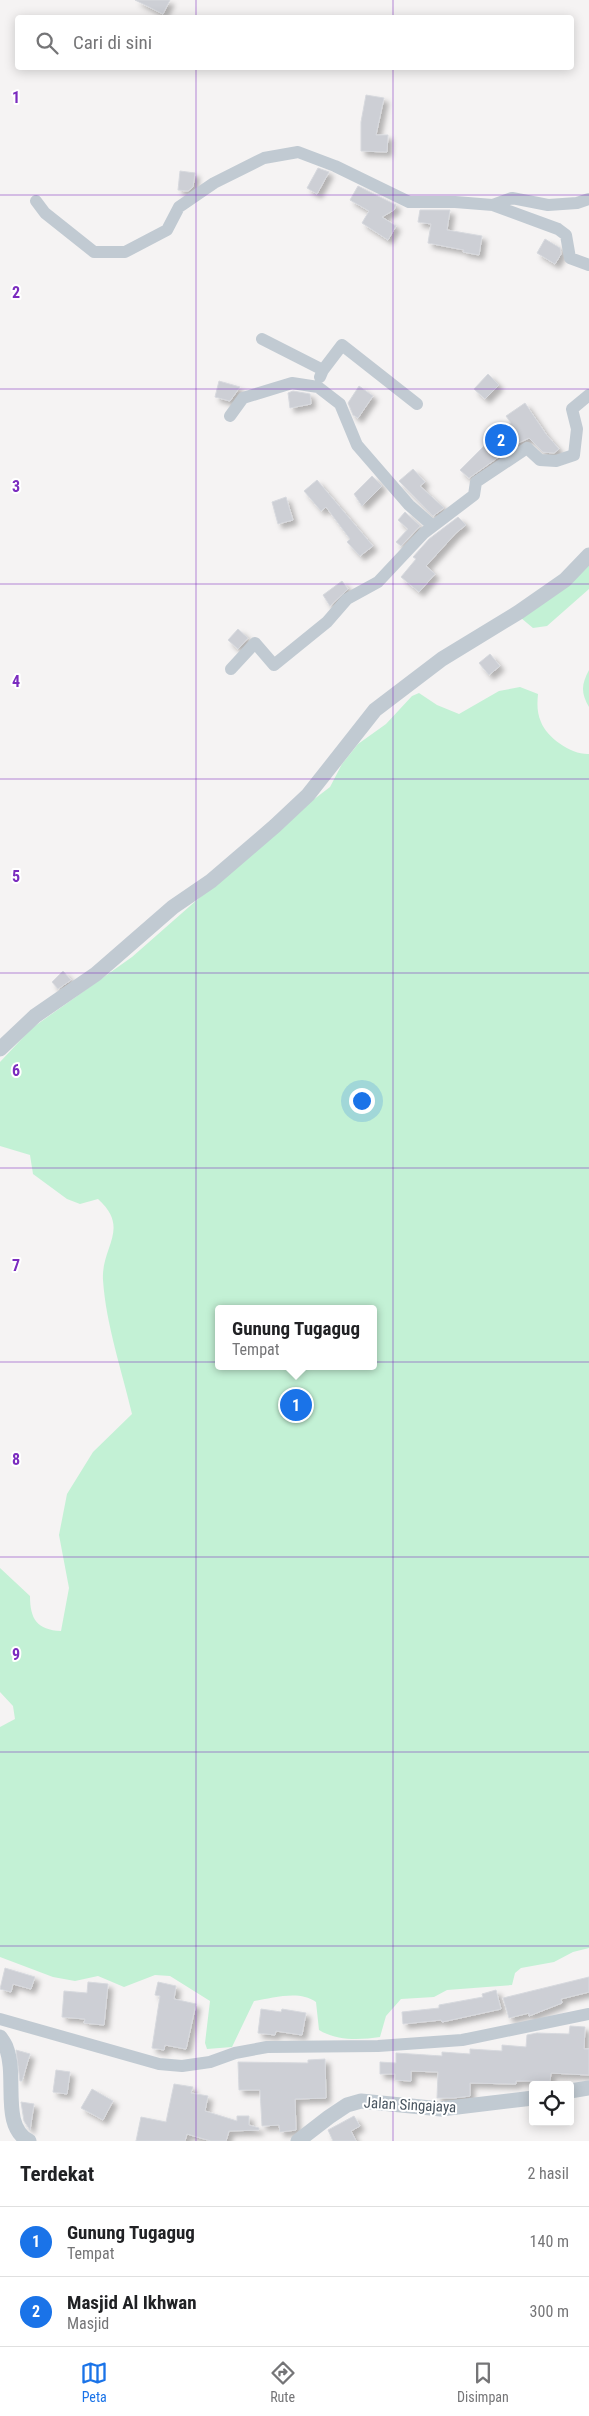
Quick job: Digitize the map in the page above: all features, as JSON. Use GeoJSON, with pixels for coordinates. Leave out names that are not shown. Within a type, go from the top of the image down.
{"type":"FeatureCollection","features":[{"type":"Feature","properties":{"kind":"street"},"geometry":{"type":"LineString","coordinates":[[36,201],[45,213],[94,252],[125,252],[167,230],[179,207],[214,183],[264,158],[298,152],[335,166],[408,202],[454,202],[494,205],[558,229],[566,235],[570,258],[589,265]]}},
{"type":"Feature","properties":{"kind":"street"},"geometry":{"type":"LineString","coordinates":[[494,205],[512,198],[548,206],[578,203],[589,199]]}},
{"type":"Feature","properties":{"kind":"street"},"geometry":{"type":"LineString","coordinates":[[262,339],[323,370]]}},
{"type":"Feature","properties":{"kind":"street"},"geometry":{"type":"LineString","coordinates":[[318,387],[323,370],[342,345],[417,404]]}},
{"type":"Feature","properties":{"kind":"street"},"geometry":{"type":"LineString","coordinates":[[230,416],[243,398],[292,383],[318,387],[340,404],[357,445],[409,505],[432,526]]}},
{"type":"Feature","properties":{"kind":"street"},"geometry":{"type":"LineString","coordinates":[[230,669],[255,643],[274,665],[327,622],[347,599],[378,582],[432,526],[474,495],[476,482],[527,448],[540,460],[556,461],[574,455],[577,429],[572,409],[589,395]]}},
{"type":"Feature","properties":{"kind":"street"},"geometry":{"type":"LineString","coordinates":[[0,1049],[35,1016],[96,974],[165,914],[211,881],[268,832],[308,795],[375,710],[442,659],[520,612],[565,580],[589,555]]}},
{"type":"Feature","properties":{"kind":"street"},"geometry":{"type":"LineString","coordinates":[[0,2018],[159,2064],[182,2066],[210,2062],[236,2053],[268,2047],[378,2046],[462,2040],[589,2014]]}},
{"type":"Feature","properties":{"kind":"street"},"geometry":{"type":"LineString","coordinates":[[0,2037],[8,2053],[1,2098],[4,2120],[9,2130],[17,2138],[29,2141]]}},
{"type":"Feature","properties":{"kind":"street"},"geometry":{"type":"LineString","coordinates":[[574,2090],[589,2088]]}},
{"type":"Feature","properties":{"kind":"street","name":"Jalan Singajaya"},"geometry":{"type":"LineString","coordinates":[[298,2141],[347,2105],[361,2101],[441,2109],[529,2098]]}},
{"type":"Feature","properties":{"kind":"green space"},"geometry":{"type":"Polygon","coordinates":[[[589,563],[589,589],[547,626],[533,628],[521,618],[589,563]]]}},
{"type":"Feature","properties":{"kind":"green space"},"geometry":{"type":"Polygon","coordinates":[[[589,670],[589,707],[584,697],[583,689],[584,680],[589,670]]]}},
{"type":"Feature","properties":{"kind":"green space"},"geometry":{"type":"Polygon","coordinates":[[[520,687],[538,694],[537,705],[541,722],[554,739],[575,752],[589,754],[589,1948],[573,1952],[554,1962],[521,1968],[515,1973],[512,1985],[447,1990],[434,1997],[401,1999],[386,2016],[380,2037],[349,2039],[326,2034],[319,2030],[316,2002],[302,1996],[286,1996],[254,2001],[232,2047],[207,2049],[205,2043],[210,2001],[170,1976],[155,1975],[124,1987],[98,1976],[75,1981],[53,1977],[0,1957],[0,1727],[15,1719],[13,1706],[0,1692],[0,1568],[30,1596],[31,1611],[36,1622],[46,1628],[61,1631],[69,1588],[59,1535],[67,1494],[93,1452],[132,1414],[107,1314],[103,1280],[106,1257],[114,1229],[112,1220],[108,1210],[98,1199],[80,1204],[67,1199],[33,1174],[30,1155],[0,1146],[0,1062],[32,1028],[132,957],[296,813],[330,787],[342,764],[358,744],[386,724],[412,696],[419,693],[437,705],[459,714],[499,691],[520,687]]]}},
{"type":"Feature","properties":{"kind":"building"},"geometry":{"type":"Polygon","coordinates":[[[135,0],[170,0],[163,14],[135,0]]]}},
{"type":"Feature","properties":{"kind":"building"},"geometry":{"type":"Polygon","coordinates":[[[366,95],[384,98],[376,135],[388,135],[387,152],[361,151],[361,122],[366,95]]]}},
{"type":"Feature","properties":{"kind":"building"},"geometry":{"type":"Polygon","coordinates":[[[318,168],[329,172],[317,194],[307,188],[318,168]]]}},
{"type":"Feature","properties":{"kind":"building"},"geometry":{"type":"Polygon","coordinates":[[[180,171],[195,173],[193,187],[188,191],[178,190],[180,171]]]}},
{"type":"Feature","properties":{"kind":"building"},"geometry":{"type":"Polygon","coordinates":[[[358,186],[396,205],[394,210],[382,217],[396,226],[388,240],[362,223],[369,211],[350,200],[358,186]]]}},
{"type":"Feature","properties":{"kind":"building"},"geometry":{"type":"Polygon","coordinates":[[[420,210],[450,210],[447,230],[482,236],[479,255],[428,243],[431,224],[418,222],[420,210]]]}},
{"type":"Feature","properties":{"kind":"building"},"geometry":{"type":"Polygon","coordinates":[[[545,239],[560,248],[561,254],[555,264],[537,253],[545,239]]]}},
{"type":"Feature","properties":{"kind":"building"},"geometry":{"type":"Polygon","coordinates":[[[488,374],[499,385],[485,399],[474,389],[488,374]]]}},
{"type":"Feature","properties":{"kind":"building"},"geometry":{"type":"Polygon","coordinates":[[[219,381],[240,387],[230,401],[215,397],[219,381]]]}},
{"type":"Feature","properties":{"kind":"building"},"geometry":{"type":"Polygon","coordinates":[[[359,386],[373,396],[358,418],[353,415],[348,403],[359,386]]]}},
{"type":"Feature","properties":{"kind":"building"},"geometry":{"type":"Polygon","coordinates":[[[293,391],[310,394],[311,404],[290,408],[288,393],[293,391]]]}},
{"type":"Feature","properties":{"kind":"building"},"geometry":{"type":"Polygon","coordinates":[[[525,403],[546,434],[559,449],[554,453],[543,452],[529,438],[497,453],[500,456],[469,478],[460,470],[492,438],[490,435],[511,423],[506,416],[525,403]]]}},
{"type":"Feature","properties":{"kind":"building"},"geometry":{"type":"Polygon","coordinates":[[[413,469],[425,482],[420,486],[444,508],[433,516],[399,481],[413,469]]]}},
{"type":"Feature","properties":{"kind":"building"},"geometry":{"type":"Polygon","coordinates":[[[372,476],[382,486],[362,506],[354,494],[372,476]]]}},
{"type":"Feature","properties":{"kind":"building"},"geometry":{"type":"Polygon","coordinates":[[[317,480],[373,546],[360,556],[347,542],[350,539],[326,507],[321,511],[304,491],[317,480]]]}},
{"type":"Feature","properties":{"kind":"building"},"geometry":{"type":"Polygon","coordinates":[[[286,497],[293,520],[278,524],[272,502],[286,497]]]}},
{"type":"Feature","properties":{"kind":"building"},"geometry":{"type":"Polygon","coordinates":[[[405,512],[420,526],[401,546],[396,542],[408,529],[398,520],[405,512]]]}},
{"type":"Feature","properties":{"kind":"building"},"geometry":{"type":"Polygon","coordinates":[[[458,517],[466,525],[456,533],[426,566],[435,574],[419,592],[401,577],[416,559],[413,557],[429,539],[458,517]]]}},
{"type":"Feature","properties":{"kind":"building"},"geometry":{"type":"Polygon","coordinates":[[[342,581],[348,589],[330,606],[323,595],[342,581]]]}},
{"type":"Feature","properties":{"kind":"building"},"geometry":{"type":"Polygon","coordinates":[[[238,629],[248,638],[238,649],[228,640],[238,629]]]}},
{"type":"Feature","properties":{"kind":"building"},"geometry":{"type":"Polygon","coordinates":[[[490,654],[500,666],[489,675],[479,663],[490,654]]]}},
{"type":"Feature","properties":{"kind":"building"},"geometry":{"type":"Polygon","coordinates":[[[63,971],[71,980],[58,989],[52,982],[63,971]]]}},
{"type":"Feature","properties":{"kind":"building"},"geometry":{"type":"Polygon","coordinates":[[[5,1968],[35,1977],[31,1989],[13,1984],[11,1992],[0,1989],[5,1968]]]}},
{"type":"Feature","properties":{"kind":"building"},"geometry":{"type":"Polygon","coordinates":[[[589,1977],[589,1992],[561,1999],[562,2003],[529,2016],[529,2013],[509,2018],[503,1998],[589,1977]]]}},
{"type":"Feature","properties":{"kind":"building"},"geometry":{"type":"Polygon","coordinates":[[[88,1982],[108,1984],[104,2025],[84,2023],[85,2019],[62,2017],[64,1991],[87,1993],[88,1982]]]}},
{"type":"Feature","properties":{"kind":"building"},"geometry":{"type":"Polygon","coordinates":[[[158,1982],[176,1986],[174,1999],[196,2004],[186,2049],[165,2045],[164,2050],[152,2048],[160,1996],[155,1995],[158,1982]]]}},
{"type":"Feature","properties":{"kind":"building"},"geometry":{"type":"Polygon","coordinates":[[[496,1990],[501,2009],[442,2022],[441,2020],[403,2024],[402,2012],[439,2008],[439,2005],[483,1997],[482,1994],[496,1990]]]}},
{"type":"Feature","properties":{"kind":"building"},"geometry":{"type":"Polygon","coordinates":[[[261,2009],[281,2012],[282,2009],[306,2013],[302,2035],[276,2031],[275,2035],[258,2033],[261,2009]]]}},
{"type":"Feature","properties":{"kind":"building"},"geometry":{"type":"Polygon","coordinates":[[[570,2026],[585,2027],[584,2049],[589,2049],[589,2075],[551,2073],[550,2081],[516,2081],[516,2084],[470,2083],[470,2096],[437,2098],[438,2072],[411,2071],[411,2081],[395,2080],[395,2074],[380,2074],[380,2062],[396,2063],[396,2053],[442,2056],[442,2052],[470,2054],[470,2049],[502,2051],[502,2045],[526,2047],[527,2035],[537,2033],[569,2034],[570,2026]]]}},
{"type":"Feature","properties":{"kind":"building"},"geometry":{"type":"Polygon","coordinates":[[[16,2050],[30,2054],[22,2081],[20,2081],[16,2050]]]}},
{"type":"Feature","properties":{"kind":"building"},"geometry":{"type":"Polygon","coordinates":[[[325,2059],[326,2098],[295,2099],[296,2130],[280,2132],[279,2125],[262,2126],[260,2090],[239,2090],[238,2062],[308,2063],[308,2060],[325,2059]]]}},
{"type":"Feature","properties":{"kind":"building"},"geometry":{"type":"Polygon","coordinates":[[[56,2070],[70,2072],[67,2094],[53,2092],[56,2070]]]}},
{"type":"Feature","properties":{"kind":"building"},"geometry":{"type":"Polygon","coordinates":[[[174,2084],[193,2087],[191,2093],[208,2096],[205,2111],[237,2121],[237,2116],[249,2116],[249,2125],[259,2128],[259,2130],[229,2131],[226,2141],[211,2141],[187,2134],[185,2141],[136,2141],[141,2117],[166,2122],[174,2084]]]}},
{"type":"Feature","properties":{"kind":"building"},"geometry":{"type":"Polygon","coordinates":[[[92,2089],[113,2101],[103,2120],[81,2108],[92,2089]]]}},
{"type":"Feature","properties":{"kind":"building"},"geometry":{"type":"Polygon","coordinates":[[[21,2102],[34,2104],[30,2130],[24,2121],[21,2102]]]}},
{"type":"Feature","properties":{"kind":"building"},"geometry":{"type":"Polygon","coordinates":[[[354,2116],[360,2126],[351,2131],[356,2141],[333,2141],[328,2130],[354,2116]]]}},
{"type":"Feature","properties":{"kind":"place","name":"Masjid Al Ikhwan"},"geometry":{"type":"Point","coordinates":[501,440]}},
{"type":"Feature","properties":{"kind":"place","name":"Gunung Tugagug"},"geometry":{"type":"Point","coordinates":[296,1405]}}]}
